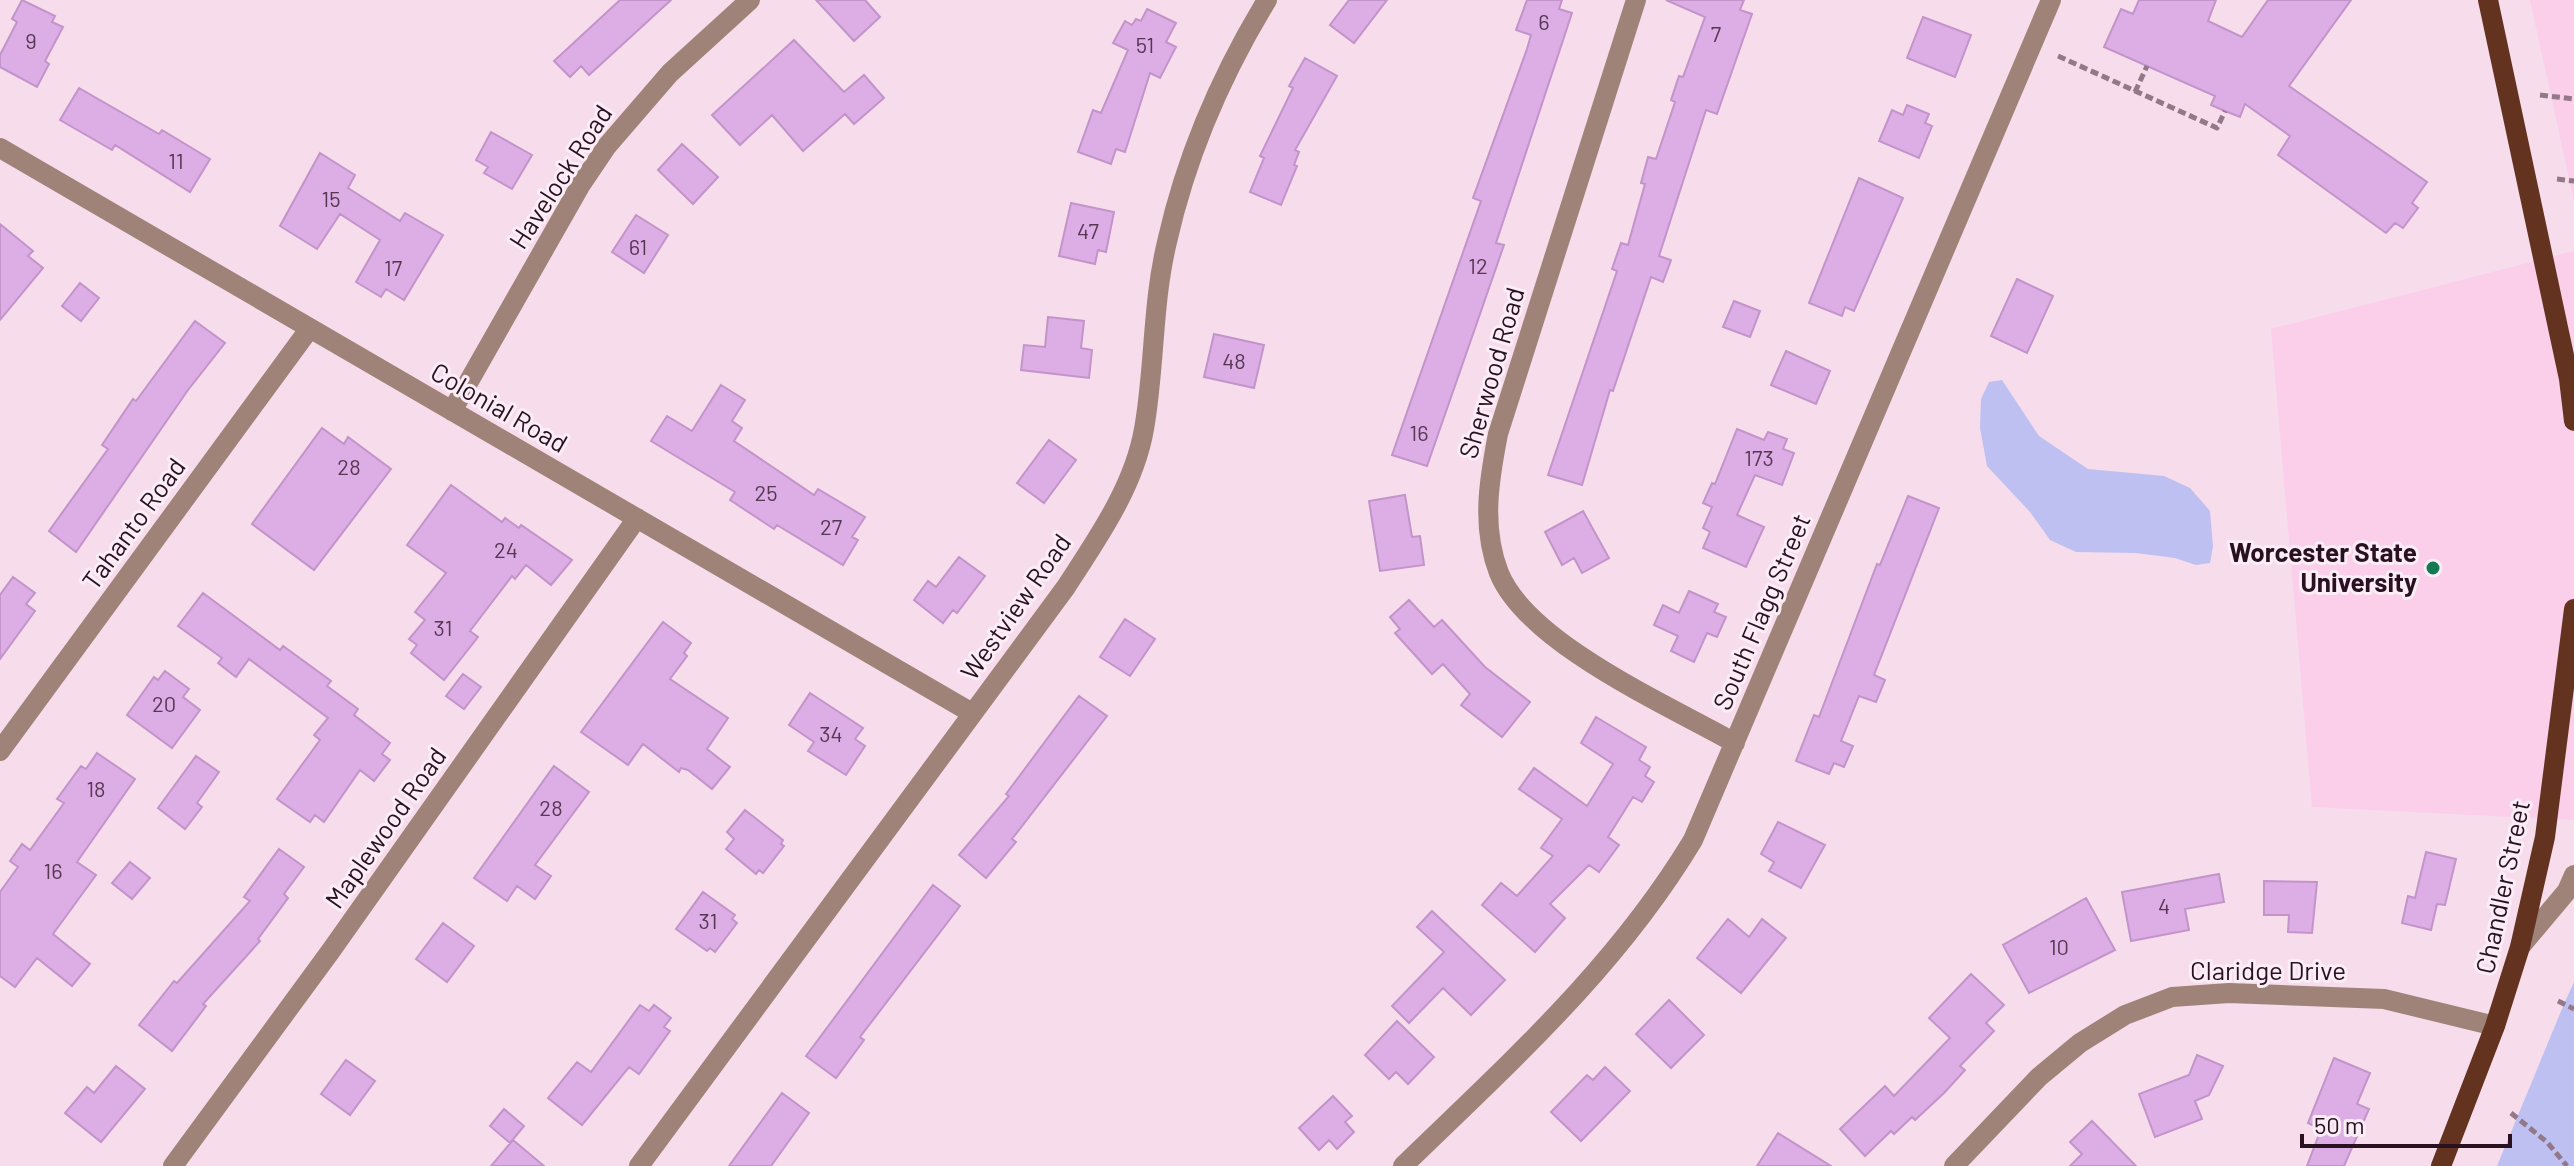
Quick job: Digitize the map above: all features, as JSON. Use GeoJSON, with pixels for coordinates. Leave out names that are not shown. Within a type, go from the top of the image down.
{"type":"FeatureCollection","features":[{"type":"Feature","properties":{"kind":"main road"},"geometry":{"type":"LineString","coordinates":[[2488,0],[2564,354],[2574,421]]}},
{"type":"Feature","properties":{"kind":"main road","name":"Chandler Street"},"geometry":{"type":"LineString","coordinates":[[2441,1166],[2495,1026],[2520,947],[2545,837],[2570,672],[2574,609]]}},
{"type":"Feature","properties":{"kind":"street","name":"Havelock Road"},"geometry":{"type":"LineString","coordinates":[[452,411],[580,186],[607,146],[670,73],[750,0]]}},
{"type":"Feature","properties":{"kind":"street","name":"Westview Road"},"geometry":{"type":"LineString","coordinates":[[639,1166],[1066,587],[1118,501],[1133,469],[1144,431],[1152,335],[1167,241],[1207,119],[1247,32],[1267,0]]}},
{"type":"Feature","properties":{"kind":"street","name":"Sherwood Road"},"geometry":{"type":"LineString","coordinates":[[1636,0],[1498,434],[1487,489],[1489,534],[1500,574],[1526,614],[1606,671],[1735,743]]}},
{"type":"Feature","properties":{"kind":"street","name":"South Flagg Street"},"geometry":{"type":"LineString","coordinates":[[1403,1166],[1595,975],[1639,925],[1693,840],[2051,0]]}},
{"type":"Feature","properties":{"kind":"street","name":"Colonial Road"},"geometry":{"type":"LineString","coordinates":[[0,148],[972,713]]}},
{"type":"Feature","properties":{"kind":"street","name":"Tahanto Road"},"geometry":{"type":"LineString","coordinates":[[0,751],[310,328]]}},
{"type":"Feature","properties":{"kind":"street","name":"Maplewood Road"},"geometry":{"type":"LineString","coordinates":[[173,1166],[330,952],[637,518]]}},
{"type":"Feature","properties":{"kind":"street"},"geometry":{"type":"LineString","coordinates":[[2520,947],[2567,891],[2574,875]]}},
{"type":"Feature","properties":{"kind":"street","name":"Claridge Drive"},"geometry":{"type":"LineString","coordinates":[[1954,1166],[2039,1077],[2080,1043],[2125,1015],[2172,997],[2229,993],[2384,999],[2495,1026]]}},
{"type":"Feature","properties":{"kind":"path"},"geometry":{"type":"LineString","coordinates":[[2058,56],[2217,128],[2225,111]]}},
{"type":"Feature","properties":{"kind":"path"},"geometry":{"type":"LineString","coordinates":[[2135,92],[2147,66]]}},
{"type":"Feature","properties":{"kind":"path"},"geometry":{"type":"LineString","coordinates":[[2540,95],[2574,99]]}},
{"type":"Feature","properties":{"kind":"path"},"geometry":{"type":"LineString","coordinates":[[2557,179],[2574,181]]}},
{"type":"Feature","properties":{"kind":"path"},"geometry":{"type":"LineString","coordinates":[[2558,1001],[2574,1009]]}},
{"type":"Feature","properties":{"kind":"path"},"geometry":{"type":"LineString","coordinates":[[2511,1113],[2547,1142],[2567,1166]]}},
{"type":"Feature","properties":{"kind":"shaded area"},"geometry":{"type":"Polygon","coordinates":[[[2530,0],[2574,0],[2574,201],[2530,0]]]}},
{"type":"Feature","properties":{"kind":"shaded area","name":"Worcester State University"},"geometry":{"type":"Polygon","coordinates":[[[2574,251],[2574,820],[2312,807],[2271,329],[2574,251]]]}},
{"type":"Feature","properties":{"kind":"shaded area"},"geometry":{"type":"Polygon","coordinates":[[[2002,380],[2039,436],[2088,469],[2164,476],[2190,488],[2210,511],[2213,546],[2210,563],[2196,565],[2175,558],[2136,553],[2076,552],[2050,540],[2030,512],[1987,466],[1980,428],[1981,399],[1989,382],[2002,380]]]}},
{"type":"Feature","properties":{"kind":"shaded area"},"geometry":{"type":"Polygon","coordinates":[[[2574,982],[2574,1166],[2497,1166],[2564,1004],[2574,982]]]}},
{"type":"Feature","properties":{"kind":"building"},"geometry":{"type":"Polygon","coordinates":[[[22,0],[55,16],[52,22],[63,27],[45,61],[49,64],[37,87],[0,67],[0,55],[17,22],[12,19],[22,0]]]}},
{"type":"Feature","properties":{"kind":"building"},"geometry":{"type":"Polygon","coordinates":[[[620,0],[671,0],[589,75],[581,66],[570,77],[554,61],[620,0]]]}},
{"type":"Feature","properties":{"kind":"building"},"geometry":{"type":"Polygon","coordinates":[[[816,0],[865,0],[880,17],[854,41],[816,0]]]}},
{"type":"Feature","properties":{"kind":"building"},"geometry":{"type":"Polygon","coordinates":[[[1349,0],[1387,0],[1354,43],[1330,25],[1349,0]]]}},
{"type":"Feature","properties":{"kind":"building"},"geometry":{"type":"Polygon","coordinates":[[[1527,0],[1562,0],[1559,9],[1572,13],[1496,243],[1504,245],[1427,466],[1392,455],[1481,201],[1473,198],[1527,49],[1531,35],[1516,30],[1527,0]]]}},
{"type":"Feature","properties":{"kind":"building"},"geometry":{"type":"Polygon","coordinates":[[[1666,0],[1744,0],[1740,10],[1752,14],[1717,114],[1706,110],[1659,256],[1671,260],[1663,282],[1651,277],[1613,391],[1610,390],[1582,485],[1548,475],[1617,271],[1612,269],[1621,243],[1628,245],[1645,184],[1641,183],[1648,157],[1656,159],[1675,102],[1671,100],[1679,76],[1683,77],[1705,17],[1666,0]]]}},
{"type":"Feature","properties":{"kind":"building"},"geometry":{"type":"Polygon","coordinates":[[[2139,0],[2216,0],[2208,21],[2242,37],[2268,0],[2351,0],[2289,86],[2427,182],[2412,203],[2418,208],[2403,228],[2395,223],[2386,233],[2278,155],[2290,136],[2245,104],[2240,117],[2225,111],[2211,105],[2215,96],[2104,47],[2121,9],[2133,14],[2139,0]]]}},
{"type":"Feature","properties":{"kind":"building"},"geometry":{"type":"Polygon","coordinates":[[[1147,9],[1176,23],[1166,42],[1176,47],[1160,78],[1150,73],[1125,152],[1116,149],[1111,164],[1078,152],[1093,110],[1101,113],[1128,50],[1113,43],[1125,21],[1132,25],[1136,19],[1141,21],[1147,9]]]}},
{"type":"Feature","properties":{"kind":"building"},"geometry":{"type":"Polygon","coordinates":[[[1923,17],[1971,35],[1955,77],[1907,58],[1923,17]]]}},
{"type":"Feature","properties":{"kind":"building"},"geometry":{"type":"Polygon","coordinates":[[[794,40],[844,92],[864,75],[884,98],[854,124],[845,114],[803,151],[772,115],[740,145],[712,115],[794,40]]]}},
{"type":"Feature","properties":{"kind":"building"},"geometry":{"type":"Polygon","coordinates":[[[1305,58],[1337,76],[1295,150],[1299,152],[1294,165],[1297,166],[1281,205],[1250,192],[1264,158],[1260,156],[1293,88],[1289,86],[1305,58]]]}},
{"type":"Feature","properties":{"kind":"building"},"geometry":{"type":"Polygon","coordinates":[[[79,88],[159,134],[162,130],[210,159],[190,192],[115,145],[112,150],[60,120],[79,88]]]}},
{"type":"Feature","properties":{"kind":"building"},"geometry":{"type":"Polygon","coordinates":[[[1907,105],[1929,114],[1925,123],[1932,126],[1919,158],[1879,141],[1892,110],[1903,115],[1907,105]]]}},
{"type":"Feature","properties":{"kind":"building"},"geometry":{"type":"Polygon","coordinates":[[[491,132],[532,155],[512,189],[484,173],[488,167],[476,160],[491,132]]]}},
{"type":"Feature","properties":{"kind":"building"},"geometry":{"type":"Polygon","coordinates":[[[682,144],[718,177],[693,204],[658,170],[682,144]]]}},
{"type":"Feature","properties":{"kind":"building"},"geometry":{"type":"Polygon","coordinates":[[[320,153],[355,175],[348,188],[400,221],[405,213],[443,235],[404,300],[386,289],[381,297],[356,282],[380,240],[340,214],[317,249],[280,226],[320,153]]]}},
{"type":"Feature","properties":{"kind":"building"},"geometry":{"type":"Polygon","coordinates":[[[1859,178],[1903,198],[1854,311],[1845,307],[1842,316],[1809,303],[1859,178]]]}},
{"type":"Feature","properties":{"kind":"building"},"geometry":{"type":"Polygon","coordinates":[[[1071,203],[1114,212],[1106,252],[1098,250],[1095,264],[1059,256],[1071,203]]]}},
{"type":"Feature","properties":{"kind":"building"},"geometry":{"type":"Polygon","coordinates":[[[636,215],[668,235],[644,273],[612,252],[636,215]]]}},
{"type":"Feature","properties":{"kind":"building"},"geometry":{"type":"Polygon","coordinates":[[[0,224],[33,251],[28,256],[43,268],[0,320],[0,224]]]}},
{"type":"Feature","properties":{"kind":"building"},"geometry":{"type":"Polygon","coordinates":[[[2017,279],[2053,296],[2027,353],[1991,336],[2017,279]]]}},
{"type":"Feature","properties":{"kind":"building"},"geometry":{"type":"Polygon","coordinates":[[[80,283],[99,298],[81,321],[62,306],[80,283]]]}},
{"type":"Feature","properties":{"kind":"building"},"geometry":{"type":"Polygon","coordinates":[[[1734,301],[1760,311],[1750,337],[1723,327],[1734,301]]]}},
{"type":"Feature","properties":{"kind":"building"},"geometry":{"type":"Polygon","coordinates":[[[1048,317],[1084,321],[1081,348],[1092,350],[1089,378],[1021,370],[1024,345],[1045,347],[1048,317]]]}},
{"type":"Feature","properties":{"kind":"building"},"geometry":{"type":"Polygon","coordinates":[[[195,321],[225,343],[188,390],[76,552],[49,531],[108,449],[102,445],[133,399],[136,401],[195,321]]]}},
{"type":"Feature","properties":{"kind":"building"},"geometry":{"type":"Polygon","coordinates":[[[1214,334],[1264,345],[1254,388],[1204,377],[1214,334]]]}},
{"type":"Feature","properties":{"kind":"building"},"geometry":{"type":"Polygon","coordinates":[[[1786,351],[1830,371],[1816,404],[1771,385],[1786,351]]]}},
{"type":"Feature","properties":{"kind":"building"},"geometry":{"type":"Polygon","coordinates":[[[721,385],[745,400],[732,421],[742,428],[734,441],[814,495],[818,489],[865,517],[852,537],[858,540],[843,565],[777,525],[774,529],[730,500],[735,492],[651,441],[667,416],[692,431],[721,385]]]}},
{"type":"Feature","properties":{"kind":"building"},"geometry":{"type":"Polygon","coordinates":[[[322,428],[344,444],[348,437],[391,469],[314,570],[252,524],[322,428]]]}},
{"type":"Feature","properties":{"kind":"building"},"geometry":{"type":"Polygon","coordinates":[[[1737,429],[1764,440],[1768,432],[1787,439],[1783,449],[1794,453],[1782,485],[1755,475],[1737,515],[1764,527],[1746,567],[1703,548],[1710,532],[1703,528],[1712,507],[1703,503],[1712,483],[1715,484],[1737,429]]]}},
{"type":"Feature","properties":{"kind":"building"},"geometry":{"type":"Polygon","coordinates":[[[1049,440],[1076,460],[1044,503],[1017,483],[1049,440]]]}},
{"type":"Feature","properties":{"kind":"building"},"geometry":{"type":"Polygon","coordinates":[[[451,485],[502,522],[505,518],[519,528],[521,525],[572,560],[551,585],[526,565],[515,579],[512,576],[470,631],[478,637],[444,680],[411,653],[417,645],[409,639],[425,620],[415,612],[446,573],[407,545],[451,485]]]}},
{"type":"Feature","properties":{"kind":"building"},"geometry":{"type":"Polygon","coordinates":[[[1405,495],[1412,537],[1420,536],[1424,565],[1380,571],[1369,501],[1405,495]]]}},
{"type":"Feature","properties":{"kind":"building"},"geometry":{"type":"Polygon","coordinates":[[[1908,496],[1939,508],[1874,675],[1885,680],[1876,702],[1859,696],[1841,741],[1853,746],[1844,767],[1834,763],[1829,774],[1796,761],[1814,715],[1819,717],[1877,564],[1880,565],[1908,496]]]}},
{"type":"Feature","properties":{"kind":"building"},"geometry":{"type":"Polygon","coordinates":[[[1583,511],[1609,558],[1582,573],[1574,558],[1562,565],[1545,532],[1583,511]]]}},
{"type":"Feature","properties":{"kind":"building"},"geometry":{"type":"Polygon","coordinates":[[[959,557],[985,576],[957,613],[953,610],[943,623],[914,600],[928,581],[936,587],[959,557]]]}},
{"type":"Feature","properties":{"kind":"building"},"geometry":{"type":"Polygon","coordinates":[[[13,577],[35,593],[26,604],[35,611],[0,659],[0,595],[13,577]]]}},
{"type":"Feature","properties":{"kind":"building"},"geometry":{"type":"Polygon","coordinates":[[[1689,591],[1718,604],[1714,612],[1726,617],[1717,637],[1707,633],[1694,662],[1671,651],[1678,636],[1654,625],[1663,605],[1679,613],[1689,591]]]}},
{"type":"Feature","properties":{"kind":"building"},"geometry":{"type":"Polygon","coordinates":[[[203,593],[280,650],[283,646],[331,681],[327,686],[358,709],[354,715],[390,743],[382,754],[390,760],[374,781],[360,770],[324,822],[315,815],[310,822],[277,799],[320,740],[314,735],[328,718],[249,659],[236,677],[218,663],[222,658],[178,626],[203,593]]]}},
{"type":"Feature","properties":{"kind":"building"},"geometry":{"type":"Polygon","coordinates":[[[1409,600],[1434,627],[1442,620],[1485,667],[1530,702],[1502,737],[1461,705],[1470,694],[1443,664],[1432,674],[1395,633],[1400,629],[1390,617],[1409,600]]]}},
{"type":"Feature","properties":{"kind":"building"},"geometry":{"type":"Polygon","coordinates":[[[1125,619],[1155,639],[1130,676],[1100,657],[1125,619]]]}},
{"type":"Feature","properties":{"kind":"building"},"geometry":{"type":"Polygon","coordinates":[[[663,622],[691,643],[684,653],[687,656],[670,679],[728,718],[707,749],[730,767],[712,789],[688,770],[681,768],[679,772],[643,744],[628,765],[581,732],[663,622]]]}},
{"type":"Feature","properties":{"kind":"building"},"geometry":{"type":"Polygon","coordinates":[[[165,671],[189,689],[183,697],[200,710],[172,748],[127,715],[154,677],[158,680],[165,671]]]}},
{"type":"Feature","properties":{"kind":"building"},"geometry":{"type":"Polygon","coordinates":[[[463,674],[481,687],[464,709],[446,696],[463,674]]]}},
{"type":"Feature","properties":{"kind":"building"},"geometry":{"type":"Polygon","coordinates":[[[810,693],[863,728],[855,739],[865,746],[846,775],[808,751],[814,742],[789,725],[810,693]]]}},
{"type":"Feature","properties":{"kind":"building"},"geometry":{"type":"Polygon","coordinates":[[[1079,696],[1107,716],[1012,839],[1016,842],[986,878],[959,855],[1009,796],[1006,794],[1079,696]]]}},
{"type":"Feature","properties":{"kind":"building"},"geometry":{"type":"Polygon","coordinates":[[[1596,717],[1646,747],[1639,760],[1650,767],[1645,776],[1654,782],[1642,802],[1633,797],[1608,837],[1619,845],[1599,872],[1589,865],[1550,904],[1565,918],[1535,952],[1482,905],[1501,883],[1517,896],[1553,856],[1541,848],[1562,819],[1519,789],[1534,768],[1587,806],[1613,764],[1581,743],[1596,717]]]}},
{"type":"Feature","properties":{"kind":"building"},"geometry":{"type":"Polygon","coordinates":[[[97,753],[135,779],[77,862],[96,875],[53,934],[90,964],[72,986],[37,958],[15,987],[0,976],[0,892],[18,867],[10,861],[22,844],[30,850],[64,803],[57,799],[81,766],[86,769],[97,753]]]}},
{"type":"Feature","properties":{"kind":"building"},"geometry":{"type":"Polygon","coordinates":[[[196,756],[219,772],[197,803],[202,807],[185,829],[158,808],[196,756]]]}},
{"type":"Feature","properties":{"kind":"building"},"geometry":{"type":"Polygon","coordinates":[[[554,766],[589,792],[535,865],[551,876],[535,899],[517,886],[507,901],[474,878],[554,766]]]}},
{"type":"Feature","properties":{"kind":"building"},"geometry":{"type":"Polygon","coordinates":[[[745,810],[783,840],[781,844],[784,846],[763,873],[759,870],[756,874],[726,849],[734,839],[727,832],[745,810]]]}},
{"type":"Feature","properties":{"kind":"building"},"geometry":{"type":"Polygon","coordinates":[[[1778,822],[1825,845],[1801,888],[1769,871],[1774,862],[1761,854],[1778,822]]]}},
{"type":"Feature","properties":{"kind":"building"},"geometry":{"type":"Polygon","coordinates":[[[279,849],[304,867],[284,894],[288,898],[258,939],[260,941],[203,1004],[206,1006],[172,1051],[139,1025],[174,981],[177,983],[250,901],[244,897],[279,849]]]}},
{"type":"Feature","properties":{"kind":"building"},"geometry":{"type":"Polygon","coordinates":[[[2426,852],[2456,859],[2445,905],[2437,904],[2431,930],[2402,923],[2408,896],[2415,898],[2426,852]]]}},
{"type":"Feature","properties":{"kind":"building"},"geometry":{"type":"Polygon","coordinates":[[[130,862],[150,878],[132,899],[112,883],[130,862]]]}},
{"type":"Feature","properties":{"kind":"building"},"geometry":{"type":"Polygon","coordinates":[[[2219,874],[2224,902],[2185,909],[2189,930],[2131,941],[2122,892],[2219,874]]]}},
{"type":"Feature","properties":{"kind":"building"},"geometry":{"type":"Polygon","coordinates":[[[2264,881],[2317,882],[2312,933],[2288,932],[2289,915],[2264,915],[2264,881]]]}},
{"type":"Feature","properties":{"kind":"building"},"geometry":{"type":"Polygon","coordinates":[[[933,885],[960,906],[860,1037],[864,1040],[836,1078],[806,1056],[933,885]]]}},
{"type":"Feature","properties":{"kind":"building"},"geometry":{"type":"Polygon","coordinates":[[[703,892],[735,915],[732,919],[737,923],[715,952],[710,948],[707,951],[676,929],[703,892]]]}},
{"type":"Feature","properties":{"kind":"building"},"geometry":{"type":"Polygon","coordinates":[[[2086,898],[2115,950],[2029,993],[2003,945],[2086,898]]]}},
{"type":"Feature","properties":{"kind":"building"},"geometry":{"type":"Polygon","coordinates":[[[1432,911],[1505,980],[1471,1015],[1443,988],[1409,1023],[1392,1006],[1444,952],[1417,927],[1432,911]]]}},
{"type":"Feature","properties":{"kind":"building"},"geometry":{"type":"Polygon","coordinates":[[[1728,919],[1749,937],[1762,919],[1786,938],[1741,993],[1697,958],[1728,919]]]}},
{"type":"Feature","properties":{"kind":"building"},"geometry":{"type":"Polygon","coordinates":[[[443,923],[474,946],[447,982],[416,959],[443,923]]]}},
{"type":"Feature","properties":{"kind":"building"},"geometry":{"type":"Polygon","coordinates":[[[1971,974],[2004,1005],[1986,1023],[1994,1031],[1960,1066],[1965,1070],[1944,1093],[1915,1120],[1912,1117],[1894,1134],[1891,1131],[1865,1156],[1840,1129],[1885,1086],[1894,1096],[1950,1038],[1929,1018],[1971,974]]]}},
{"type":"Feature","properties":{"kind":"building"},"geometry":{"type":"Polygon","coordinates":[[[1669,1000],[1704,1035],[1671,1068],[1636,1034],[1669,1000]]]}},
{"type":"Feature","properties":{"kind":"building"},"geometry":{"type":"Polygon","coordinates":[[[640,1005],[649,1011],[654,1005],[671,1018],[664,1027],[670,1031],[639,1074],[629,1067],[582,1125],[548,1098],[577,1062],[591,1072],[640,1005]]]}},
{"type":"Feature","properties":{"kind":"building"},"geometry":{"type":"Polygon","coordinates":[[[1397,1021],[1434,1057],[1408,1084],[1396,1072],[1389,1079],[1365,1055],[1397,1021]]]}},
{"type":"Feature","properties":{"kind":"building"},"geometry":{"type":"Polygon","coordinates":[[[2197,1055],[2223,1066],[2209,1095],[2195,1101],[2202,1119],[2155,1137],[2139,1094],[2189,1075],[2197,1055]]]}},
{"type":"Feature","properties":{"kind":"building"},"geometry":{"type":"Polygon","coordinates":[[[2334,1058],[2370,1073],[2357,1104],[2369,1109],[2344,1166],[2307,1166],[2321,1129],[2308,1123],[2334,1058]]]}},
{"type":"Feature","properties":{"kind":"building"},"geometry":{"type":"Polygon","coordinates":[[[346,1060],[375,1081],[350,1115],[321,1094],[346,1060]]]}},
{"type":"Feature","properties":{"kind":"building"},"geometry":{"type":"Polygon","coordinates":[[[116,1066],[145,1089],[101,1142],[65,1113],[87,1087],[94,1093],[116,1066]]]}},
{"type":"Feature","properties":{"kind":"building"},"geometry":{"type":"Polygon","coordinates":[[[1605,1067],[1630,1091],[1581,1141],[1551,1112],[1587,1075],[1593,1080],[1605,1067]]]}},
{"type":"Feature","properties":{"kind":"building"},"geometry":{"type":"Polygon","coordinates":[[[782,1093],[809,1113],[771,1166],[729,1166],[782,1093]]]}},
{"type":"Feature","properties":{"kind":"building"},"geometry":{"type":"Polygon","coordinates":[[[1333,1096],[1352,1116],[1345,1122],[1354,1132],[1337,1149],[1329,1140],[1319,1150],[1299,1128],[1333,1096]]]}},
{"type":"Feature","properties":{"kind":"building"},"geometry":{"type":"Polygon","coordinates":[[[504,1109],[524,1126],[510,1143],[490,1126],[504,1109]]]}},
{"type":"Feature","properties":{"kind":"building"},"geometry":{"type":"Polygon","coordinates":[[[2092,1121],[2136,1166],[2070,1166],[2082,1154],[2070,1142],[2092,1121]]]}},
{"type":"Feature","properties":{"kind":"building"},"geometry":{"type":"Polygon","coordinates":[[[1778,1133],[1831,1166],[1757,1166],[1778,1133]]]}},
{"type":"Feature","properties":{"kind":"building"},"geometry":{"type":"Polygon","coordinates":[[[513,1140],[544,1166],[491,1166],[513,1140]]]}},
{"type":"Feature","properties":{"kind":"place","name":"Worcester State University"},"geometry":{"type":"Point","coordinates":[2433,568]}}]}
